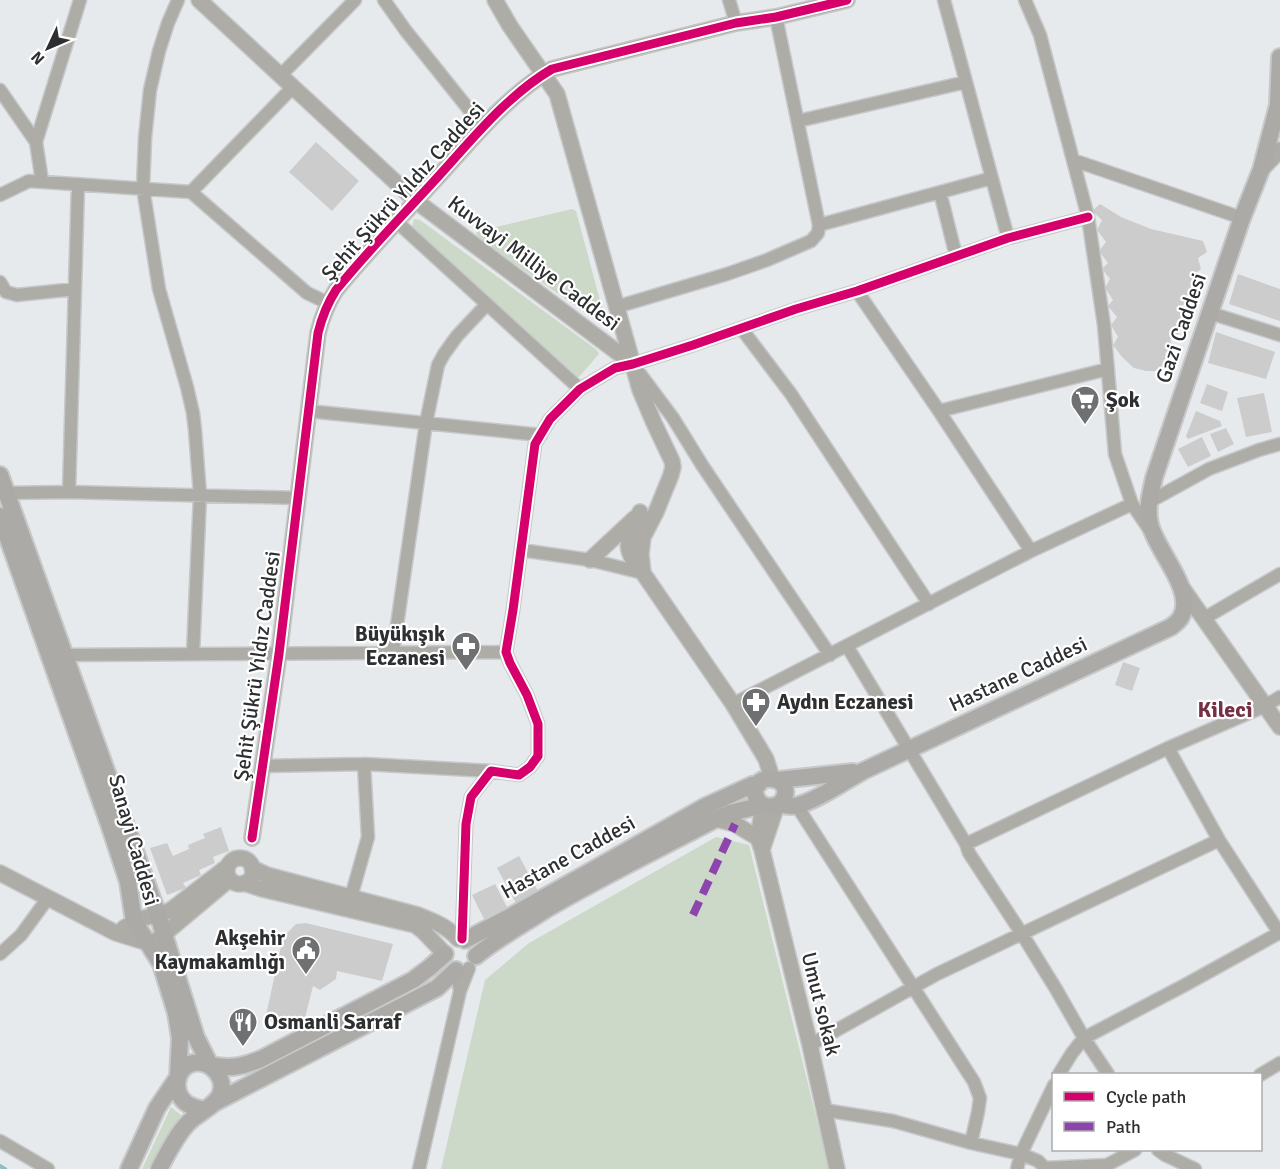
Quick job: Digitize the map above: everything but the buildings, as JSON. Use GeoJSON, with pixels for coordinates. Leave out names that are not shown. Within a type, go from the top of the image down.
{"type":"FeatureCollection","features":[{"type":"Feature","properties":{"kind":"main road","name":"Gazi Caddesi"},"geometry":{"type":"LineString","coordinates":[[1181,615],[1183,589],[1153,535],[1149,522],[1149,502],[1154,478],[1242,218],[1262,170],[1278,105],[1280,57]]}},
{"type":"Feature","properties":{"kind":"main road","name":"Sanayi Caddesi"},"geometry":{"type":"LineString","coordinates":[[0,475],[165,934],[196,1036],[210,1065]]}},
{"type":"Feature","properties":{"kind":"main road","name":"Sanayi Caddesi"},"geometry":{"type":"LineString","coordinates":[[0,516],[110,827],[128,882],[135,921],[161,964],[176,1012],[180,1038],[178,1077]]}},
{"type":"Feature","properties":{"kind":"main road","name":"Hastane Caddesi"},"geometry":{"type":"LineString","coordinates":[[213,1100],[436,987],[506,935],[565,899],[716,819],[730,813],[773,805],[797,806],[863,771],[1172,627],[1181,615]]}},
{"type":"Feature","properties":{"kind":"main road","name":"Hastane Caddesi"},"geometry":{"type":"LineString","coordinates":[[462,939],[513,915],[706,806],[752,785],[769,781],[863,771]]}},
{"type":"Feature","properties":{"kind":"main road"},"geometry":{"type":"LineString","coordinates":[[769,781],[782,784],[785,793],[783,799],[773,805],[758,801],[756,795],[756,789],[769,781]]}},
{"type":"Feature","properties":{"kind":"main road"},"geometry":{"type":"LineString","coordinates":[[129,1169],[157,1108],[183,1069],[200,1062],[227,1068],[237,1067],[261,1059],[413,980],[444,954],[449,944],[462,939],[474,946],[467,965],[447,964],[444,954]]}},
{"type":"Feature","properties":{"kind":"main road"},"geometry":{"type":"LineString","coordinates":[[159,1169],[186,1124],[213,1100],[219,1077],[210,1065]]}},
{"type":"Feature","properties":{"kind":"main road"},"geometry":{"type":"LineString","coordinates":[[178,1077],[177,1087],[181,1098],[191,1106],[213,1100]]}},
{"type":"Feature","properties":{"kind":"street"},"geometry":{"type":"LineString","coordinates":[[42,182],[36,142],[80,0]]}},
{"type":"Feature","properties":{"kind":"street"},"geometry":{"type":"LineString","coordinates":[[178,0],[159,51],[150,90],[143,188],[159,289],[188,387],[193,413],[200,495],[193,654]]}},
{"type":"Feature","properties":{"kind":"street","name":"Kuvvayi Milliye Caddesi"},"geometry":{"type":"LineString","coordinates":[[199,0],[416,201],[633,364]]}},
{"type":"Feature","properties":{"kind":"street"},"geometry":{"type":"LineString","coordinates":[[281,75],[355,0]]}},
{"type":"Feature","properties":{"kind":"street"},"geometry":{"type":"LineString","coordinates":[[384,0],[483,127]]}},
{"type":"Feature","properties":{"kind":"street"},"geometry":{"type":"LineString","coordinates":[[495,0],[557,94],[640,390],[672,461],[671,475],[643,537],[641,554],[643,573]]}},
{"type":"Feature","properties":{"kind":"street"},"geometry":{"type":"LineString","coordinates":[[729,0],[736,23]]}},
{"type":"Feature","properties":{"kind":"street","name":"Şehit Şükrü Yıldız Caddesi"},"geometry":{"type":"LineString","coordinates":[[240,870],[252,838],[279,654],[318,333],[328,303],[346,277],[483,127],[510,101],[552,69],[736,23],[848,0]]}},
{"type":"Feature","properties":{"kind":"street"},"geometry":{"type":"LineString","coordinates":[[944,0],[1008,238]]}},
{"type":"Feature","properties":{"kind":"street"},"geometry":{"type":"LineString","coordinates":[[1025,0],[1040,34],[1088,217],[1104,325],[1115,454],[1131,504],[1153,535]]}},
{"type":"Feature","properties":{"kind":"street"},"geometry":{"type":"LineString","coordinates":[[616,307],[767,260],[811,241],[818,233],[819,225],[776,16]]}},
{"type":"Feature","properties":{"kind":"street"},"geometry":{"type":"LineString","coordinates":[[798,121],[966,82]]}},
{"type":"Feature","properties":{"kind":"street"},"geometry":{"type":"LineString","coordinates":[[191,192],[293,87]]}},
{"type":"Feature","properties":{"kind":"street"},"geometry":{"type":"LineString","coordinates":[[0,90],[36,142]]}},
{"type":"Feature","properties":{"kind":"street"},"geometry":{"type":"LineString","coordinates":[[1262,170],[1280,150]]}},
{"type":"Feature","properties":{"kind":"street"},"geometry":{"type":"LineString","coordinates":[[1073,160],[1242,218]]}},
{"type":"Feature","properties":{"kind":"street"},"geometry":{"type":"LineString","coordinates":[[819,225],[992,178]]}},
{"type":"Feature","properties":{"kind":"street"},"geometry":{"type":"LineString","coordinates":[[0,195],[29,181],[191,192],[306,293],[328,303]]}},
{"type":"Feature","properties":{"kind":"street"},"geometry":{"type":"LineString","coordinates":[[69,492],[78,184]]}},
{"type":"Feature","properties":{"kind":"street"},"geometry":{"type":"LineString","coordinates":[[940,192],[956,256]]}},
{"type":"Feature","properties":{"kind":"street"},"geometry":{"type":"LineString","coordinates":[[262,766],[364,764],[490,771],[519,775],[530,768],[538,756],[538,724],[506,652],[535,444],[550,418],[580,389],[615,368],[857,291],[1008,238],[1088,217]]}},
{"type":"Feature","properties":{"kind":"street"},"geometry":{"type":"LineString","coordinates":[[397,222],[580,389]]}},
{"type":"Feature","properties":{"kind":"street"},"geometry":{"type":"LineString","coordinates":[[0,282],[6,292],[17,295],[75,289]]}},
{"type":"Feature","properties":{"kind":"street"},"geometry":{"type":"LineString","coordinates":[[857,291],[1031,551]]}},
{"type":"Feature","properties":{"kind":"street"},"geometry":{"type":"LineString","coordinates":[[393,653],[426,423],[438,365],[457,336],[487,304]]}},
{"type":"Feature","properties":{"kind":"street"},"geometry":{"type":"LineString","coordinates":[[1210,314],[1280,335]]}},
{"type":"Feature","properties":{"kind":"street"},"geometry":{"type":"LineString","coordinates":[[741,328],[791,394],[929,604]]}},
{"type":"Feature","properties":{"kind":"street"},"geometry":{"type":"LineString","coordinates":[[633,364],[673,418],[830,655]]}},
{"type":"Feature","properties":{"kind":"street"},"geometry":{"type":"LineString","coordinates":[[939,411],[1108,369]]}},
{"type":"Feature","properties":{"kind":"street"},"geometry":{"type":"LineString","coordinates":[[308,411],[541,435]]}},
{"type":"Feature","properties":{"kind":"street"},"geometry":{"type":"LineString","coordinates":[[1149,502],[1209,469],[1280,444]]}},
{"type":"Feature","properties":{"kind":"street"},"geometry":{"type":"LineString","coordinates":[[590,560],[666,485]]}},
{"type":"Feature","properties":{"kind":"street"},"geometry":{"type":"LineString","coordinates":[[6,493],[69,492],[298,498]]}},
{"type":"Feature","properties":{"kind":"street"},"geometry":{"type":"LineString","coordinates":[[734,704],[1031,551],[1131,504]]}},
{"type":"Feature","properties":{"kind":"street"},"geometry":{"type":"LineString","coordinates":[[640,512],[628,545],[631,557],[734,704],[766,759],[769,781]]}},
{"type":"Feature","properties":{"kind":"street"},"geometry":{"type":"LineString","coordinates":[[521,550],[590,560],[643,573]]}},
{"type":"Feature","properties":{"kind":"street"},"geometry":{"type":"LineString","coordinates":[[1181,615],[1203,619],[1280,574]]}},
{"type":"Feature","properties":{"kind":"street"},"geometry":{"type":"LineString","coordinates":[[1183,589],[1280,727]]}},
{"type":"Feature","properties":{"kind":"street"},"geometry":{"type":"LineString","coordinates":[[847,646],[966,844],[969,853],[1107,1073]]}},
{"type":"Feature","properties":{"kind":"street"},"geometry":{"type":"LineString","coordinates":[[65,655],[506,652]]}},
{"type":"Feature","properties":{"kind":"street"},"geometry":{"type":"LineString","coordinates":[[966,844],[1280,697]]}},
{"type":"Feature","properties":{"kind":"street"},"geometry":{"type":"LineString","coordinates":[[1060,1073],[1084,1038],[1280,933],[1220,840],[1168,748]]}},
{"type":"Feature","properties":{"kind":"street"},"geometry":{"type":"LineString","coordinates":[[351,897],[368,837],[364,764]]}},
{"type":"Feature","properties":{"kind":"street"},"geometry":{"type":"LineString","coordinates":[[462,939],[466,824],[471,797],[490,771]]}},
{"type":"Feature","properties":{"kind":"street"},"geometry":{"type":"LineString","coordinates":[[716,819],[735,824],[760,844],[773,805]]}},
{"type":"Feature","properties":{"kind":"street"},"geometry":{"type":"LineString","coordinates":[[797,806],[974,1082],[980,1098],[971,1143]]}},
{"type":"Feature","properties":{"kind":"street"},"geometry":{"type":"LineString","coordinates":[[810,1045],[913,986],[1220,840]]}},
{"type":"Feature","properties":{"kind":"street","name":"Umut sokak"},"geometry":{"type":"LineString","coordinates":[[760,844],[810,1045],[837,1169]]}},
{"type":"Feature","properties":{"kind":"street"},"geometry":{"type":"LineString","coordinates":[[116,933],[135,921],[171,910],[240,870],[267,875],[424,917],[462,939]]}},
{"type":"Feature","properties":{"kind":"street"},"geometry":{"type":"LineString","coordinates":[[0,873],[116,933],[148,943],[165,934],[240,870]]}},
{"type":"Feature","properties":{"kind":"street"},"geometry":{"type":"LineString","coordinates":[[240,870],[262,889],[415,925],[444,954]]}},
{"type":"Feature","properties":{"kind":"street"},"geometry":{"type":"LineString","coordinates":[[0,954],[21,935],[48,898]]}},
{"type":"Feature","properties":{"kind":"street"},"geometry":{"type":"LineString","coordinates":[[419,1169],[467,965]]}},
{"type":"Feature","properties":{"kind":"street"},"geometry":{"type":"LineString","coordinates":[[1262,1074],[1280,1063]]}},
{"type":"Feature","properties":{"kind":"street"},"geometry":{"type":"LineString","coordinates":[[1017,1169],[1021,1154],[1052,1087]]}},
{"type":"Feature","properties":{"kind":"street"},"geometry":{"type":"LineString","coordinates":[[824,1110],[893,1121],[971,1143],[1021,1154],[1038,1161],[1046,1168],[1107,1165],[1132,1151]]}},
{"type":"Feature","properties":{"kind":"street"},"geometry":{"type":"LineString","coordinates":[[0,1141],[48,1169]]}},
{"type":"Feature","properties":{"kind":"street"},"geometry":{"type":"LineString","coordinates":[[1160,1151],[1195,1169]]}},
{"type":"Feature","properties":{"kind":"green space"},"geometry":{"type":"Polygon","coordinates":[[[572,209],[576,211],[604,315],[600,323],[478,238],[476,232],[572,209]]]}},
{"type":"Feature","properties":{"kind":"green space"},"geometry":{"type":"Polygon","coordinates":[[[414,219],[420,220],[597,350],[599,354],[578,378],[412,228],[414,219]]]}},
{"type":"Feature","properties":{"kind":"green space"},"geometry":{"type":"Polygon","coordinates":[[[716,837],[749,845],[829,1169],[441,1169],[485,980],[529,943],[716,837]]]}},
{"type":"Feature","properties":{"kind":"green space"},"geometry":{"type":"Polygon","coordinates":[[[171,1107],[181,1115],[148,1169],[142,1169],[171,1107]]]}},
{"type":"Feature","properties":{"kind":"waterway"},"geometry":{"type":"LineString","coordinates":[[0,1166],[5,1169]]}},
{"type":"Feature","properties":{"kind":"marked path"},"geometry":{"type":"LineString","coordinates":[[693,915],[735,824]]}},
{"type":"Feature","properties":{"kind":"cycle path"},"geometry":{"type":"LineString","coordinates":[[252,838],[279,654],[318,333],[325,311],[336,290],[490,120],[519,92],[552,69],[736,23],[776,17],[847,0]]}},
{"type":"Feature","properties":{"kind":"cycle path"},"geometry":{"type":"LineString","coordinates":[[462,939],[466,824],[471,797],[491,771],[519,775],[530,767],[538,756],[538,724],[506,652],[535,444],[550,419],[580,389],[615,368],[857,291],[1008,238],[1088,217]]}},
{"type":"Feature","properties":{"kind":"place","name":"Şok"},"geometry":{"type":"Point","coordinates":[1085,426]}},
{"type":"Feature","properties":{"kind":"place","name":"Büyükışık Eczanesi"},"geometry":{"type":"Point","coordinates":[466,672]}},
{"type":"Feature","properties":{"kind":"place","name":"Aydın Eczanesi"},"geometry":{"type":"Point","coordinates":[756,728]}},
{"type":"Feature","properties":{"kind":"place","name":"Akşehir Kaymakamlığı"},"geometry":{"type":"Point","coordinates":[306,976]}},
{"type":"Feature","properties":{"kind":"place","name":"Osmanli Sarraf"},"geometry":{"type":"Point","coordinates":[243,1048]}},
{"type":"Feature","properties":{"kind":"district","name":"Kileci"},"geometry":{"type":"Point","coordinates":[1225,709]}}]}
